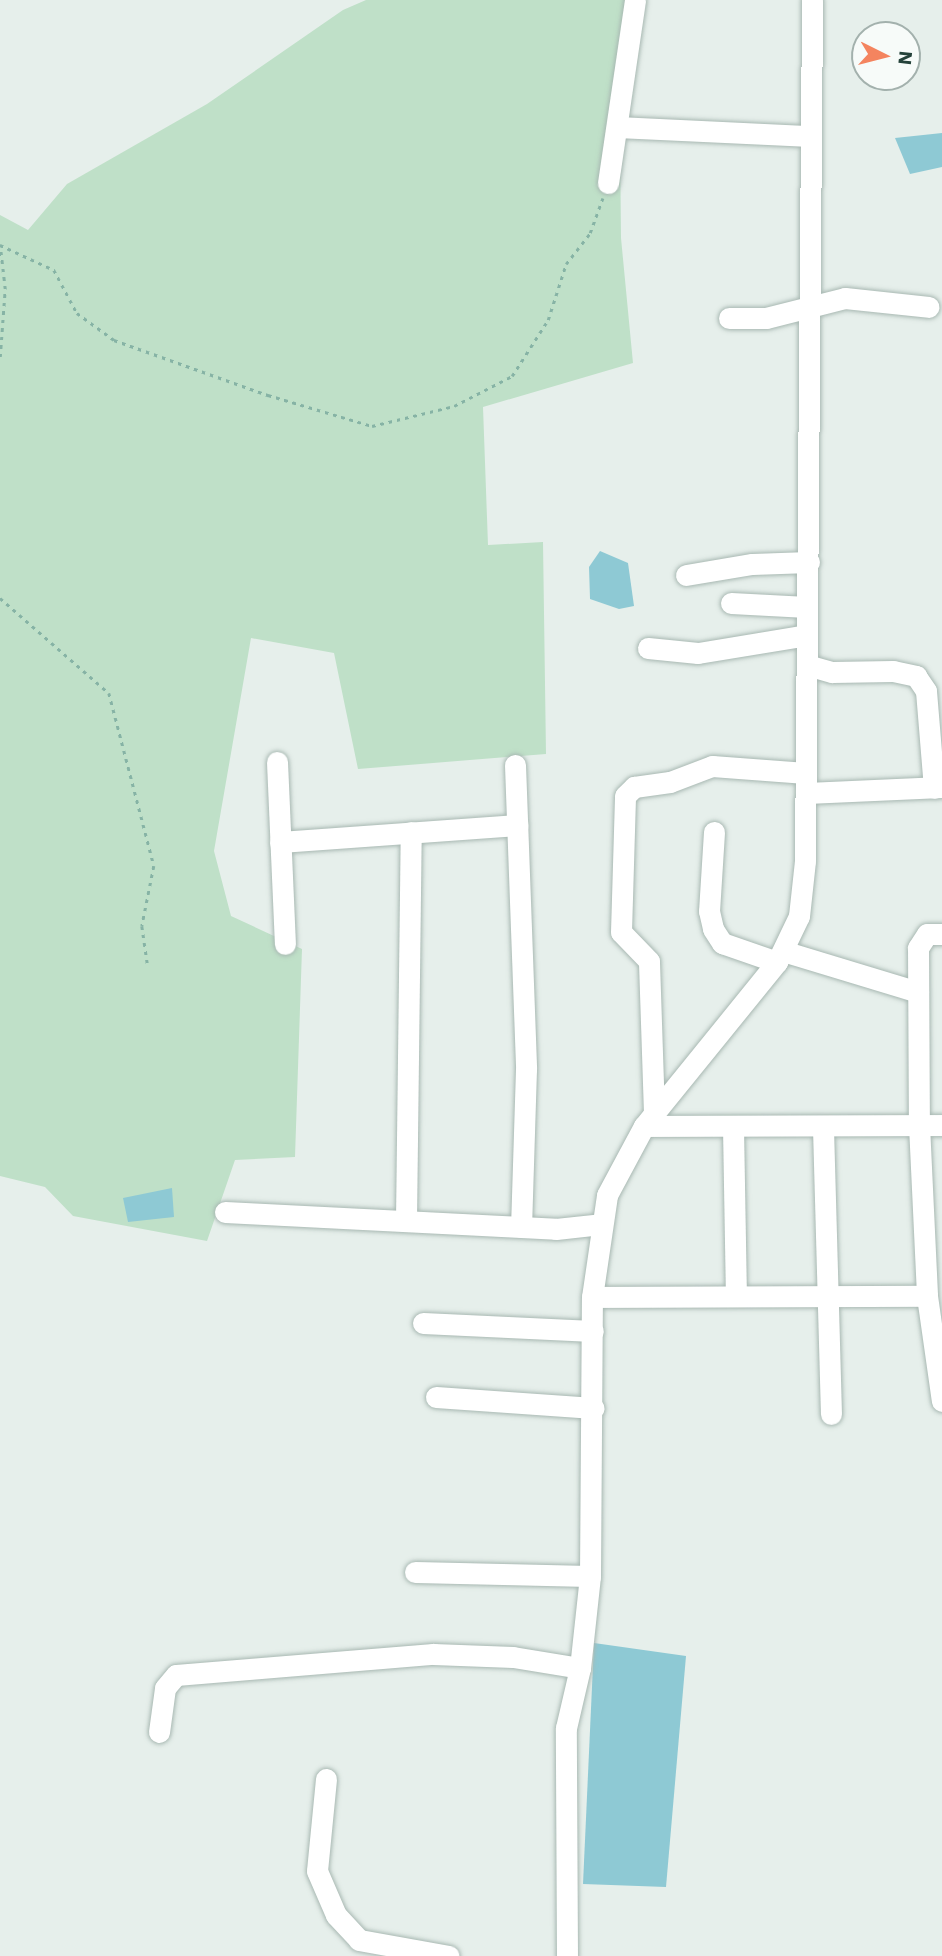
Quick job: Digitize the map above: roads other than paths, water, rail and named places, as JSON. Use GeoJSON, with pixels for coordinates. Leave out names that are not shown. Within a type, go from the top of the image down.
{"type":"FeatureCollection","features":[{"type":"Feature","properties":{"kind":"street"},"geometry":{"type":"LineString","coordinates":[[608,183],[635,0]]}},
{"type":"Feature","properties":{"kind":"street"},"geometry":{"type":"LineString","coordinates":[[567,1956],[566,1728],[580,1668],[590,1576],[594,1408],[592,1297],[607,1195],[649,1119],[780,956],[799,916],[806,783],[812,0]]}},
{"type":"Feature","properties":{"kind":"street"},"geometry":{"type":"LineString","coordinates":[[617,127],[811,136]]}},
{"type":"Feature","properties":{"kind":"street"},"geometry":{"type":"LineString","coordinates":[[729,318],[766,318],[810,310],[845,298],[929,307]]}},
{"type":"Feature","properties":{"kind":"street"},"geometry":{"type":"LineString","coordinates":[[686,575],[809,562]]}},
{"type":"Feature","properties":{"kind":"street"},"geometry":{"type":"LineString","coordinates":[[732,603],[807,607]]}},
{"type":"Feature","properties":{"kind":"street"},"geometry":{"type":"LineString","coordinates":[[648,648],[698,653],[807,635]]}},
{"type":"Feature","properties":{"kind":"street"},"geometry":{"type":"LineString","coordinates":[[649,1119],[649,961],[621,932],[625,796],[634,787],[670,782],[712,766],[806,783],[938,787],[926,691],[916,677],[893,671],[832,672],[807,665]]}},
{"type":"Feature","properties":{"kind":"street"},"geometry":{"type":"LineString","coordinates":[[277,762],[285,944]]}},
{"type":"Feature","properties":{"kind":"street"},"geometry":{"type":"LineString","coordinates":[[515,765],[526,1069],[521,1227]]}},
{"type":"Feature","properties":{"kind":"street"},"geometry":{"type":"LineString","coordinates":[[280,842],[517,825]]}},
{"type":"Feature","properties":{"kind":"street"},"geometry":{"type":"LineString","coordinates":[[406,1221],[411,832]]}},
{"type":"Feature","properties":{"kind":"street"},"geometry":{"type":"LineString","coordinates":[[714,832],[709,911],[713,929],[722,943],[918,992]]}},
{"type":"Feature","properties":{"kind":"street"},"geometry":{"type":"LineString","coordinates":[[942,934],[927,934],[921,939],[918,992],[919,1125],[927,1296],[938,1347],[942,1401]]}},
{"type":"Feature","properties":{"kind":"street"},"geometry":{"type":"LineString","coordinates":[[649,1119],[733,1127],[942,1125]]}},
{"type":"Feature","properties":{"kind":"street"},"geometry":{"type":"LineString","coordinates":[[733,1127],[736,1293]]}},
{"type":"Feature","properties":{"kind":"street"},"geometry":{"type":"LineString","coordinates":[[823,1128],[830,1294],[831,1414]]}},
{"type":"Feature","properties":{"kind":"street"},"geometry":{"type":"LineString","coordinates":[[225,1212],[521,1227],[601,1224]]}},
{"type":"Feature","properties":{"kind":"street"},"geometry":{"type":"LineString","coordinates":[[592,1297],[736,1293],[927,1296]]}},
{"type":"Feature","properties":{"kind":"street"},"geometry":{"type":"LineString","coordinates":[[423,1323],[593,1331]]}},
{"type":"Feature","properties":{"kind":"street"},"geometry":{"type":"LineString","coordinates":[[436,1397],[594,1408]]}},
{"type":"Feature","properties":{"kind":"street"},"geometry":{"type":"LineString","coordinates":[[415,1572],[590,1576]]}},
{"type":"Feature","properties":{"kind":"street"},"geometry":{"type":"LineString","coordinates":[[159,1732],[165,1688],[176,1675],[433,1654],[513,1657],[580,1668]]}},
{"type":"Feature","properties":{"kind":"street"},"geometry":{"type":"LineString","coordinates":[[326,1779],[317,1871],[336,1914],[359,1940],[449,1956]]}},
{"type":"Feature","properties":{"kind":"water"},"geometry":{"type":"Polygon","coordinates":[[[942,133],[942,167],[910,174],[895,138],[942,133]]]}},
{"type":"Feature","properties":{"kind":"water"},"geometry":{"type":"Polygon","coordinates":[[[600,551],[628,563],[634,606],[619,609],[590,599],[589,567],[600,551]]]}},
{"type":"Feature","properties":{"kind":"water"},"geometry":{"type":"Polygon","coordinates":[[[172,1188],[174,1217],[128,1222],[123,1198],[172,1188]]]}},
{"type":"Feature","properties":{"kind":"water"},"geometry":{"type":"Polygon","coordinates":[[[594,1643],[686,1656],[666,1887],[583,1884],[594,1643]]]}}]}
